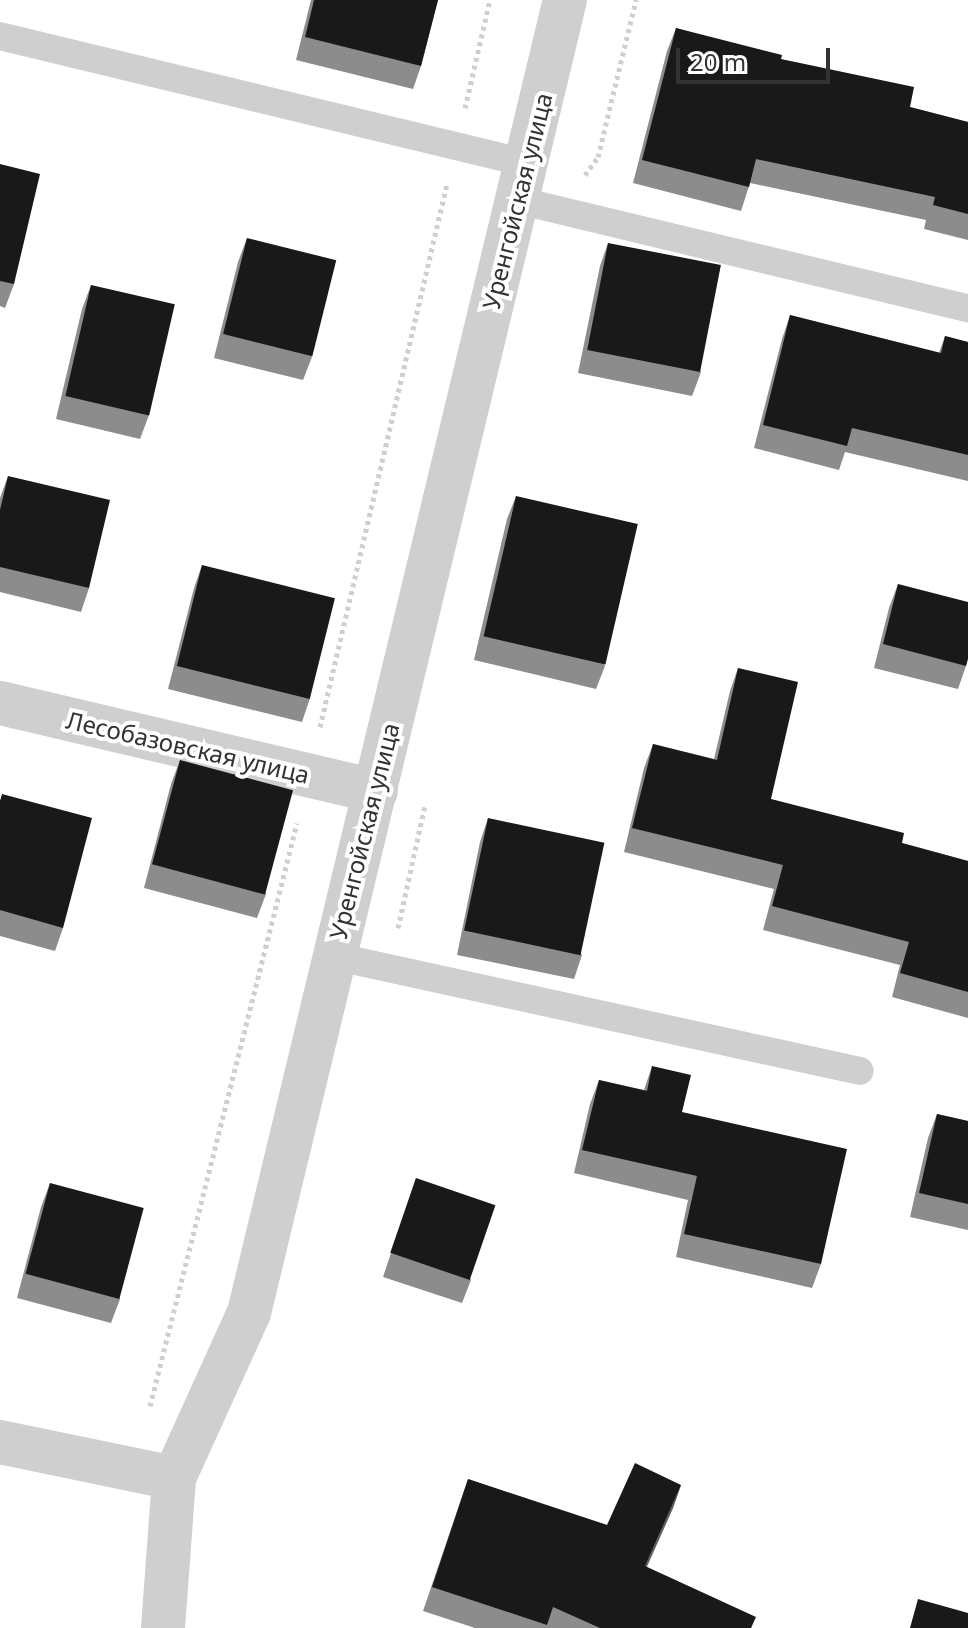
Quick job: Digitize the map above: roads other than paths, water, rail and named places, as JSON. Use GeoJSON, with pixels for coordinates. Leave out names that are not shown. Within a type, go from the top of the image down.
{"type":"FeatureCollection","features":[{"type":"Feature","properties":{"kind":"street","name":"Уренгойская улица"},"geometry":{"type":"LineString","coordinates":[[174,1478],[249,1313],[565,0]]}},
{"type":"Feature","properties":{"kind":"street","name":"Лесобазовская улица"},"geometry":{"type":"LineString","coordinates":[[0,703],[376,791]]}},
{"type":"Feature","properties":{"kind":"street"},"geometry":{"type":"LineString","coordinates":[[0,1442],[174,1478],[163,1628]]}},
{"type":"Feature","properties":{"kind":"lane"},"geometry":{"type":"LineString","coordinates":[[0,36],[456,146],[521,182],[560,211],[968,308]]}},
{"type":"Feature","properties":{"kind":"lane"},"geometry":{"type":"LineString","coordinates":[[333,956],[860,1071]]}}]}
